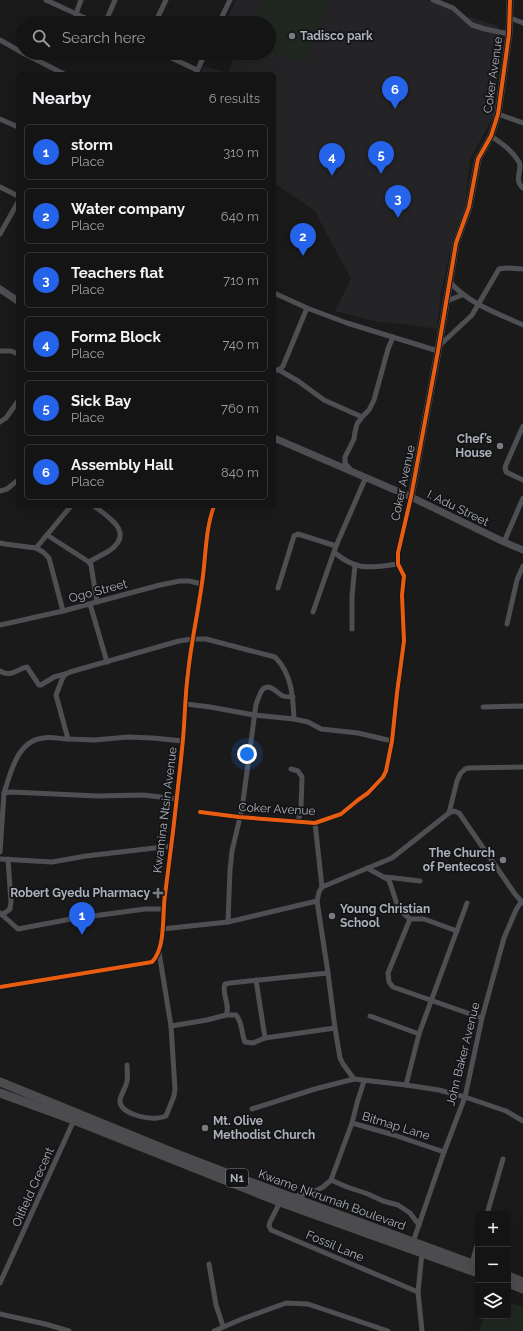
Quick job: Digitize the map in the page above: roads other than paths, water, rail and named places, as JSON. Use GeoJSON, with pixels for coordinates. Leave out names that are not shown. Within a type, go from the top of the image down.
{"type":"FeatureCollection","features":[{"type":"Feature","properties":{"kind":"highway","name":"Kwame Nkrumah Boulevard"},"geometry":{"type":"LineString","coordinates":[[0,1082],[174,1153],[290,1198],[475,1264]]}},
{"type":"Feature","properties":{"kind":"highway","name":"Kwame Nkrumah Boulevard"},"geometry":{"type":"LineString","coordinates":[[0,1093],[74,1120],[280,1202],[475,1272]]}},
{"type":"Feature","properties":{"kind":"highway"},"geometry":{"type":"LineString","coordinates":[[511,1277],[523,1282]]}},
{"type":"Feature","properties":{"kind":"highway"},"geometry":{"type":"LineString","coordinates":[[511,1284],[523,1289]]}},
{"type":"Feature","properties":{"kind":"street"},"geometry":{"type":"LineString","coordinates":[[46,0],[80,16]]}},
{"type":"Feature","properties":{"kind":"street"},"geometry":{"type":"LineString","coordinates":[[76,14],[82,0]]}},
{"type":"Feature","properties":{"kind":"street"},"geometry":{"type":"LineString","coordinates":[[108,16],[115,0]]}},
{"type":"Feature","properties":{"kind":"street"},"geometry":{"type":"LineString","coordinates":[[158,16],[166,0]]}},
{"type":"Feature","properties":{"kind":"street"},"geometry":{"type":"LineString","coordinates":[[222,16],[230,0]]}},
{"type":"Feature","properties":{"kind":"street"},"geometry":{"type":"LineString","coordinates":[[433,0],[453,8],[472,25],[509,34]]}},
{"type":"Feature","properties":{"kind":"street","name":"Coker Avenue"},"geometry":{"type":"LineString","coordinates":[[200,812],[315,823],[341,814],[376,785],[386,771],[392,740],[404,641],[402,594],[404,576],[398,564],[398,552],[411,497],[439,348],[456,243],[469,207],[478,159],[491,136],[498,114],[509,34],[510,0]]}},
{"type":"Feature","properties":{"kind":"street"},"geometry":{"type":"LineString","coordinates":[[510,18],[523,23]]}},
{"type":"Feature","properties":{"kind":"street"},"geometry":{"type":"LineString","coordinates":[[0,40],[16,49]]}},
{"type":"Feature","properties":{"kind":"street"},"geometry":{"type":"LineString","coordinates":[[37,60],[60,72]]}},
{"type":"Feature","properties":{"kind":"street"},"geometry":{"type":"LineString","coordinates":[[174,60],[197,72],[202,60]]}},
{"type":"Feature","properties":{"kind":"street"},"geometry":{"type":"LineString","coordinates":[[498,114],[523,124]]}},
{"type":"Feature","properties":{"kind":"street"},"geometry":{"type":"LineString","coordinates":[[0,119],[16,126]]}},
{"type":"Feature","properties":{"kind":"street"},"geometry":{"type":"LineString","coordinates":[[491,136],[509,150],[519,162],[518,182],[523,188]]}},
{"type":"Feature","properties":{"kind":"street"},"geometry":{"type":"LineString","coordinates":[[0,187],[16,195]]}},
{"type":"Feature","properties":{"kind":"street"},"geometry":{"type":"LineString","coordinates":[[0,234],[16,206]]}},
{"type":"Feature","properties":{"kind":"street"},"geometry":{"type":"LineString","coordinates":[[276,294],[307,308],[347,323],[393,337],[439,348],[468,320],[479,305],[499,270],[506,268],[523,269]]}},
{"type":"Feature","properties":{"kind":"street"},"geometry":{"type":"LineString","coordinates":[[450,282],[462,295],[479,305],[523,325]]}},
{"type":"Feature","properties":{"kind":"street"},"geometry":{"type":"LineString","coordinates":[[0,289],[16,300]]}},
{"type":"Feature","properties":{"kind":"street"},"geometry":{"type":"LineString","coordinates":[[447,301],[462,295]]}},
{"type":"Feature","properties":{"kind":"street"},"geometry":{"type":"LineString","coordinates":[[277,370],[283,366],[307,308]]}},
{"type":"Feature","properties":{"kind":"street"},"geometry":{"type":"LineString","coordinates":[[351,470],[344,463],[345,457],[354,439],[355,432],[362,417],[369,410],[374,400],[393,337]]}},
{"type":"Feature","properties":{"kind":"street"},"geometry":{"type":"LineString","coordinates":[[0,351],[10,351],[16,353]]}},
{"type":"Feature","properties":{"kind":"street"},"geometry":{"type":"LineString","coordinates":[[277,370],[298,380],[324,400],[362,417]]}},
{"type":"Feature","properties":{"kind":"street"},"geometry":{"type":"LineString","coordinates":[[0,422],[6,418],[16,404]]}},
{"type":"Feature","properties":{"kind":"street"},"geometry":{"type":"LineString","coordinates":[[523,426],[505,467],[506,472],[523,480]]}},
{"type":"Feature","properties":{"kind":"street","name":"I. Adu Street"},"geometry":{"type":"LineString","coordinates":[[276,439],[411,497],[523,550]]}},
{"type":"Feature","properties":{"kind":"street"},"geometry":{"type":"LineString","coordinates":[[314,612],[336,546],[366,477]]}},
{"type":"Feature","properties":{"kind":"street"},"geometry":{"type":"LineString","coordinates":[[0,491],[7,489],[16,482]]}},
{"type":"Feature","properties":{"kind":"street"},"geometry":{"type":"LineString","coordinates":[[504,542],[523,498]]}},
{"type":"Feature","properties":{"kind":"street"},"geometry":{"type":"LineString","coordinates":[[36,548],[69,508]]}},
{"type":"Feature","properties":{"kind":"street"},"geometry":{"type":"LineString","coordinates":[[89,562],[113,547],[120,537],[118,526],[97,508]]}},
{"type":"Feature","properties":{"kind":"street","name":"Kwamina Ntsin Avenue"},"geometry":{"type":"LineString","coordinates":[[159,949],[183,741],[187,676],[202,584],[209,522],[213,508]]}},
{"type":"Feature","properties":{"kind":"street"},"geometry":{"type":"LineString","coordinates":[[278,588],[294,536],[298,534],[336,546]]}},
{"type":"Feature","properties":{"kind":"street"},"geometry":{"type":"LineString","coordinates":[[47,535],[89,562],[91,565],[97,602]]}},
{"type":"Feature","properties":{"kind":"street"},"geometry":{"type":"LineString","coordinates":[[0,548],[3,544],[36,548],[49,558],[63,611]]}},
{"type":"Feature","properties":{"kind":"street"},"geometry":{"type":"LineString","coordinates":[[334,552],[341,558],[355,565],[369,567],[398,564]]}},
{"type":"Feature","properties":{"kind":"street"},"geometry":{"type":"LineString","coordinates":[[352,628],[352,596],[355,565]]}},
{"type":"Feature","properties":{"kind":"street"},"geometry":{"type":"LineString","coordinates":[[507,624],[523,566]]}},
{"type":"Feature","properties":{"kind":"street","name":"Ogo Street"},"geometry":{"type":"LineString","coordinates":[[0,625],[63,611],[160,585],[180,581],[189,581],[202,584]]}},
{"type":"Feature","properties":{"kind":"street"},"geometry":{"type":"LineString","coordinates":[[90,604],[107,662]]}},
{"type":"Feature","properties":{"kind":"street"},"geometry":{"type":"LineString","coordinates":[[0,671],[5,674],[9,674],[27,667],[39,685],[41,685],[54,677],[179,641],[206,639],[275,658],[290,680],[293,696],[294,719]]}},
{"type":"Feature","properties":{"kind":"street"},"geometry":{"type":"LineString","coordinates":[[66,674],[63,677],[56,695],[68,739]]}},
{"type":"Feature","properties":{"kind":"street"},"geometry":{"type":"LineString","coordinates":[[228,922],[232,851],[242,809],[256,704],[264,688],[275,689],[283,696],[293,696]]}},
{"type":"Feature","properties":{"kind":"street"},"geometry":{"type":"LineString","coordinates":[[186,704],[254,715],[294,719],[308,722],[321,729],[358,733],[392,740]]}},
{"type":"Feature","properties":{"kind":"street"},"geometry":{"type":"LineString","coordinates":[[483,707],[523,706]]}},
{"type":"Feature","properties":{"kind":"street"},"geometry":{"type":"LineString","coordinates":[[0,852],[4,793],[17,757],[28,744],[36,739],[50,737],[57,739],[95,740],[128,737],[183,741]]}},
{"type":"Feature","properties":{"kind":"street"},"geometry":{"type":"LineString","coordinates":[[449,812],[457,781],[460,774],[465,769],[523,767]]}},
{"type":"Feature","properties":{"kind":"street"},"geometry":{"type":"LineString","coordinates":[[292,769],[298,771],[302,777],[301,808],[298,822]]}},
{"type":"Feature","properties":{"kind":"street"},"geometry":{"type":"LineString","coordinates":[[4,793],[11,792],[98,796],[143,795],[177,799]]}},
{"type":"Feature","properties":{"kind":"street"},"geometry":{"type":"LineString","coordinates":[[354,1079],[340,1058],[335,1028],[317,900],[322,887],[392,858],[449,812],[454,811],[459,813],[522,902]]}},
{"type":"Feature","properties":{"kind":"street"},"geometry":{"type":"LineString","coordinates":[[315,823],[322,887]]}},
{"type":"Feature","properties":{"kind":"street"},"geometry":{"type":"LineString","coordinates":[[0,859],[52,862],[86,856],[172,846]]}},
{"type":"Feature","properties":{"kind":"street"},"geometry":{"type":"LineString","coordinates":[[8,859],[11,902],[10,909],[1,914],[18,929],[71,919],[146,909],[163,909]]}},
{"type":"Feature","properties":{"kind":"street"},"geometry":{"type":"LineString","coordinates":[[367,868],[385,877],[391,883],[397,904],[402,912],[410,919],[424,920],[457,931]]}},
{"type":"Feature","properties":{"kind":"street"},"geometry":{"type":"LineString","coordinates":[[385,877],[420,881]]}},
{"type":"Feature","properties":{"kind":"street"},"geometry":{"type":"LineString","coordinates":[[162,929],[228,922],[317,900]]}},
{"type":"Feature","properties":{"kind":"street","name":"John Baker Avenue"},"geometry":{"type":"LineString","coordinates":[[413,1242],[444,1152],[465,1097],[482,1018],[504,938],[516,910],[522,902]]}},
{"type":"Feature","properties":{"kind":"street"},"geometry":{"type":"LineString","coordinates":[[406,1085],[419,1034],[467,903]]}},
{"type":"Feature","properties":{"kind":"street"},"geometry":{"type":"LineString","coordinates":[[410,919],[388,973],[388,982],[393,987],[482,1018]]}},
{"type":"Feature","properties":{"kind":"street"},"geometry":{"type":"LineString","coordinates":[[0,987],[152,962],[157,957],[159,949]]}},
{"type":"Feature","properties":{"kind":"street"},"geometry":{"type":"LineString","coordinates":[[127,1065],[127,1081],[120,1101],[124,1110],[148,1118],[166,1116],[174,1096],[175,1089],[171,1026],[159,949]]}},
{"type":"Feature","properties":{"kind":"street"},"geometry":{"type":"LineString","coordinates":[[226,1015],[228,1013],[228,1006],[224,988],[225,984],[237,981],[280,979],[328,973]]}},
{"type":"Feature","properties":{"kind":"street"},"geometry":{"type":"LineString","coordinates":[[256,980],[265,1038]]}},
{"type":"Feature","properties":{"kind":"street"},"geometry":{"type":"LineString","coordinates":[[171,1026],[208,1020],[226,1015],[236,1016],[242,1024],[245,1042],[253,1043],[265,1038],[335,1028]]}},
{"type":"Feature","properties":{"kind":"street"},"geometry":{"type":"LineString","coordinates":[[370,1016],[419,1034]]}},
{"type":"Feature","properties":{"kind":"street"},"geometry":{"type":"LineString","coordinates":[[252,1110],[315,1089],[354,1079],[439,1090],[506,1111],[523,1121]]}},
{"type":"Feature","properties":{"kind":"street"},"geometry":{"type":"LineString","coordinates":[[352,1123],[364,1081]]}},
{"type":"Feature","properties":{"kind":"street","name":"Oilfield Crecent"},"geometry":{"type":"LineString","coordinates":[[0,1283],[74,1120]]}},
{"type":"Feature","properties":{"kind":"street","name":"Bitmap Lane"},"geometry":{"type":"LineString","coordinates":[[331,1180],[352,1123],[444,1152]]}},
{"type":"Feature","properties":{"kind":"street"},"geometry":{"type":"LineString","coordinates":[[488,1211],[503,1159]]}},
{"type":"Feature","properties":{"kind":"street"},"geometry":{"type":"LineString","coordinates":[[290,1198],[315,1191],[323,1187],[331,1180],[383,1201],[398,1205],[410,1213],[419,1225]]}},
{"type":"Feature","properties":{"kind":"street","name":"Fossil Lane"},"geometry":{"type":"LineString","coordinates":[[280,1202],[270,1222],[269,1226],[271,1230],[418,1292]]}},
{"type":"Feature","properties":{"kind":"street"},"geometry":{"type":"LineString","coordinates":[[422,1253],[418,1292],[422,1331]]}},
{"type":"Feature","properties":{"kind":"street"},"geometry":{"type":"LineString","coordinates":[[209,1264],[216,1305],[223,1326]]}},
{"type":"Feature","properties":{"kind":"street"},"geometry":{"type":"LineString","coordinates":[[214,1331],[223,1326],[286,1303],[308,1304],[388,1331]]}},
{"type":"Feature","properties":{"kind":"street"},"geometry":{"type":"LineString","coordinates":[[0,1314],[69,1331]]}},
{"type":"Feature","properties":{"kind":"place","name":"Tadisco park"},"geometry":{"type":"Point","coordinates":[292,36]}},
{"type":"Feature","properties":{"kind":"place","name":"Assembly Hall"},"geometry":{"type":"Point","coordinates":[395,109]}},
{"type":"Feature","properties":{"kind":"place","name":"Sick Bay"},"geometry":{"type":"Point","coordinates":[381,174]}},
{"type":"Feature","properties":{"kind":"place","name":"Form2 Block"},"geometry":{"type":"Point","coordinates":[332,176]}},
{"type":"Feature","properties":{"kind":"place","name":"Teachers flat"},"geometry":{"type":"Point","coordinates":[398,218]}},
{"type":"Feature","properties":{"kind":"place","name":"Water company"},"geometry":{"type":"Point","coordinates":[303,256]}},
{"type":"Feature","properties":{"kind":"place","name":"Chef’s House"},"geometry":{"type":"Point","coordinates":[500,446]}},
{"type":"Feature","properties":{"kind":"place","name":"The Church of Pentecost"},"geometry":{"type":"Point","coordinates":[503,860]}},
{"type":"Feature","properties":{"kind":"place","name":"Robert Gyedu Pharmacy"},"geometry":{"type":"Point","coordinates":[158,893]}},
{"type":"Feature","properties":{"kind":"place","name":"Young Christian School"},"geometry":{"type":"Point","coordinates":[332,916]}},
{"type":"Feature","properties":{"kind":"place","name":"storm"},"geometry":{"type":"Point","coordinates":[82,935]}},
{"type":"Feature","properties":{"kind":"place","name":"Mt. Olive Methodist Church"},"geometry":{"type":"Point","coordinates":[205,1128]}}]}
